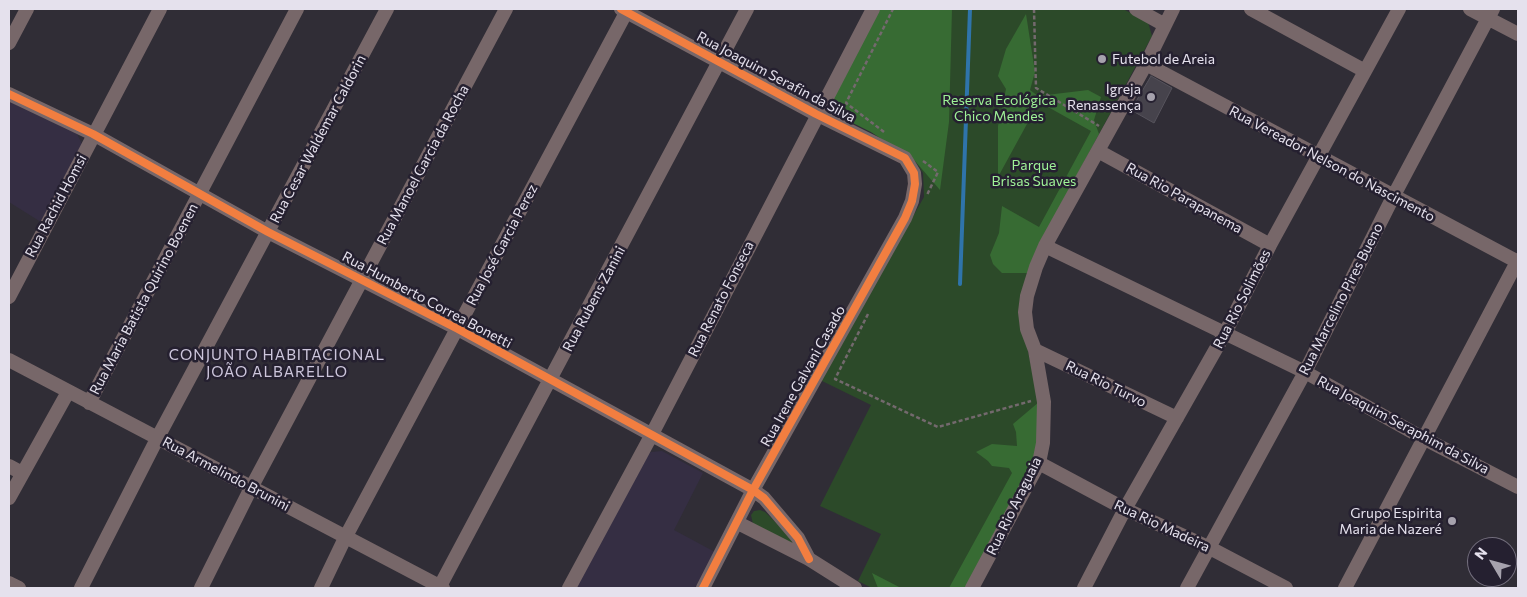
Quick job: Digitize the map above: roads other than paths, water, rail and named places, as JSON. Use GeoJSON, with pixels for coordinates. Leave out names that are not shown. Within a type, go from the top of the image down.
{"type":"FeatureCollection","features":[{"type":"Feature","properties":{"kind":"street"},"geometry":{"type":"LineString","coordinates":[[9,43],[27,9]]}},
{"type":"Feature","properties":{"kind":"street","name":"Rua Rachid Homsi"},"geometry":{"type":"LineString","coordinates":[[9,297],[160,9]]}},
{"type":"Feature","properties":{"kind":"street","name":"Rua Maria Batista Quirino Boenen"},"geometry":{"type":"LineString","coordinates":[[89,403],[297,9]]}},
{"type":"Feature","properties":{"kind":"street","name":"Rua Cesar Waldemar Caldorin"},"geometry":{"type":"LineString","coordinates":[[81,588],[158,437],[388,9]]}},
{"type":"Feature","properties":{"kind":"street","name":"Rua Manoel Garcia da Rocha"},"geometry":{"type":"LineString","coordinates":[[201,588],[251,488],[506,9]]}},
{"type":"Feature","properties":{"kind":"street","name":"Rua Rubens Zanini"},"geometry":{"type":"LineString","coordinates":[[441,588],[747,9]]}},
{"type":"Feature","properties":{"kind":"street","name":"Rua Renato Fonseca"},"geometry":{"type":"LineString","coordinates":[[569,588],[651,436],[816,114],[873,9]]}},
{"type":"Feature","properties":{"kind":"street"},"geometry":{"type":"LineString","coordinates":[[1136,9],[1165,25]]}},
{"type":"Feature","properties":{"kind":"street","name":"Rua Rio Araguaia"},"geometry":{"type":"LineString","coordinates":[[972,588],[1039,463],[1043,442],[1044,402],[1035,350],[1027,329],[1025,312],[1027,296],[1045,246],[1146,64],[1174,9]]}},
{"type":"Feature","properties":{"kind":"street"},"geometry":{"type":"LineString","coordinates":[[1251,9],[1365,71]]}},
{"type":"Feature","properties":{"kind":"street","name":"Rua Rio Solimões"},"geometry":{"type":"LineString","coordinates":[[1084,588],[1124,509],[1225,333],[1270,245],[1399,9]]}},
{"type":"Feature","properties":{"kind":"street"},"geometry":{"type":"LineString","coordinates":[[1470,9],[1491,13],[1518,34]]}},
{"type":"Feature","properties":{"kind":"street","name":"Rua Joaquim Serafin da Silva"},"geometry":{"type":"LineString","coordinates":[[625,10],[816,114],[905,158],[914,172]]}},
{"type":"Feature","properties":{"kind":"street","name":"Rua José Garcia Perez"},"geometry":{"type":"LineString","coordinates":[[321,588],[625,10]]}},
{"type":"Feature","properties":{"kind":"street","name":"Rua Marcelino Pires Bueno"},"geometry":{"type":"LineString","coordinates":[[1187,588],[1305,372],[1393,197],[1491,13]]}},
{"type":"Feature","properties":{"kind":"street","name":"Rua Vereador Nelson do Nascimento"},"geometry":{"type":"LineString","coordinates":[[1146,64],[1393,197],[1518,261]]}},
{"type":"Feature","properties":{"kind":"street","name":"Rua Humberto Correa Bonetti"},"geometry":{"type":"LineString","coordinates":[[9,94],[93,134],[268,232],[458,329],[651,436],[754,490],[764,498],[798,538],[809,560]]}},
{"type":"Feature","properties":{"kind":"street","name":"Rua Rio Parapanema"},"geometry":{"type":"LineString","coordinates":[[1098,151],[1270,245]]}},
{"type":"Feature","properties":{"kind":"street","name":"Rua Irene Galvani Casado"},"geometry":{"type":"LineString","coordinates":[[702,588],[754,490],[905,218],[912,202],[915,184],[914,172]]}},
{"type":"Feature","properties":{"kind":"street","name":"Rua Joaquim Seraphim da Silva"},"geometry":{"type":"LineString","coordinates":[[1045,246],[1305,372],[1423,438],[1518,487]]}},
{"type":"Feature","properties":{"kind":"street"},"geometry":{"type":"LineString","coordinates":[[1345,588],[1518,261]]}},
{"type":"Feature","properties":{"kind":"street","name":"Rua Rio Turvo"},"geometry":{"type":"LineString","coordinates":[[1035,350],[1177,418]]}},
{"type":"Feature","properties":{"kind":"street","name":"Rua Armelindo Brunini"},"geometry":{"type":"LineString","coordinates":[[9,360],[441,588]]}},
{"type":"Feature","properties":{"kind":"street"},"geometry":{"type":"LineString","coordinates":[[9,498],[68,392]]}},
{"type":"Feature","properties":{"kind":"street","name":"Rua Rio Madeira"},"geometry":{"type":"LineString","coordinates":[[1039,463],[1124,509],[1208,547],[1286,588]]}},
{"type":"Feature","properties":{"kind":"street"},"geometry":{"type":"LineString","coordinates":[[9,466],[22,473]]}},
{"type":"Feature","properties":{"kind":"street"},"geometry":{"type":"LineString","coordinates":[[738,523],[809,560],[855,588]]}},
{"type":"Feature","properties":{"kind":"street"},"geometry":{"type":"LineString","coordinates":[[9,583],[19,588]]}},
{"type":"Feature","properties":{"kind":"waterway"},"geometry":{"type":"LineString","coordinates":[[960,284],[970,9]]}},
{"type":"Feature","properties":{"kind":"place","name":"Futebol de Areia"},"geometry":{"type":"Point","coordinates":[1102,59]}},
{"type":"Feature","properties":{"kind":"place","name":"Igreja Renassença"},"geometry":{"type":"Point","coordinates":[1151,97]}},
{"type":"Feature","properties":{"kind":"place","name":"Grupo Espirita Maria de Nazeré"},"geometry":{"type":"Point","coordinates":[1452,521]}},
{"type":"Feature","properties":{"kind":"district","name":"CONJUNTO HABITACIONAL JOÃO ALBARELLO"},"geometry":{"type":"Point","coordinates":[277,364]}},
{"type":"Feature","properties":{"kind":"park label","name":"Reserva Ecológica Chico Mendes"},"geometry":{"type":"Point","coordinates":[999,108]}},
{"type":"Feature","properties":{"kind":"park label","name":"Parque Brisas Suaves"},"geometry":{"type":"Point","coordinates":[1034,174]}}]}
